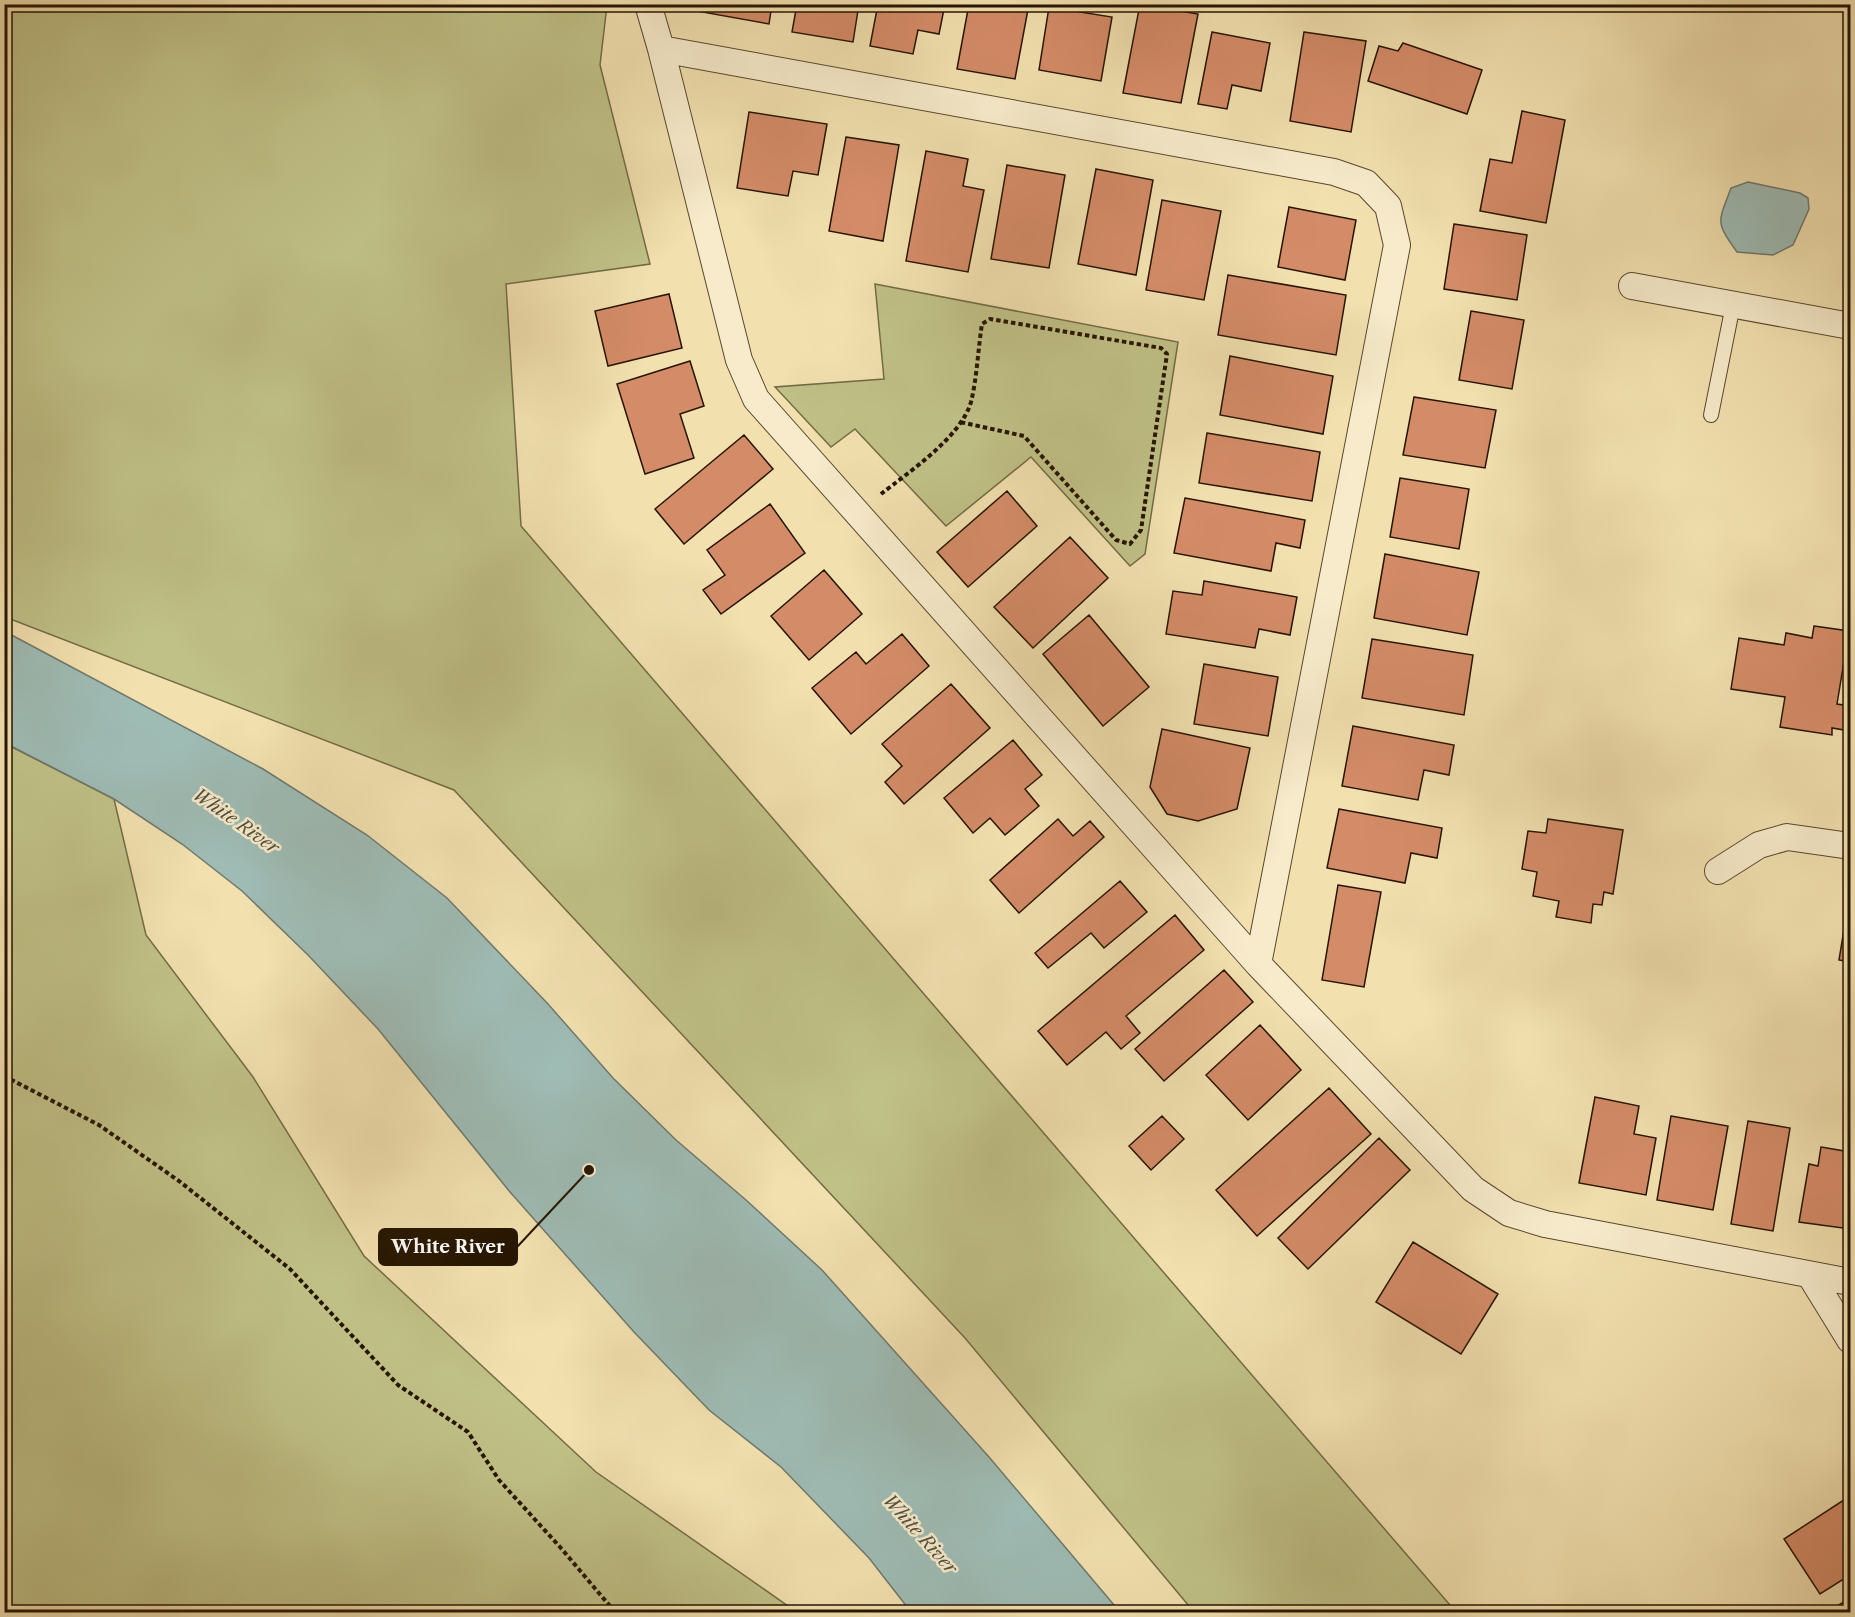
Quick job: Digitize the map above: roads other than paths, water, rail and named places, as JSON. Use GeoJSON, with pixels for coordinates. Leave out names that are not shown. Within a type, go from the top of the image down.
{"type":"FeatureCollection","features":[{"type":"Feature","properties":{"kind":"street"},"geometry":{"type":"LineString","coordinates":[[648,4],[739,360],[756,399],[1258,964],[1473,1190],[1509,1213],[1545,1224],[1851,1282]]}},
{"type":"Feature","properties":{"kind":"street"},"geometry":{"type":"LineString","coordinates":[[661,49],[1334,172],[1366,183],[1388,206],[1397,245],[1258,964]]}},
{"type":"Feature","properties":{"kind":"street"},"geometry":{"type":"LineString","coordinates":[[1632,286],[1851,326]]}},
{"type":"Feature","properties":{"kind":"street"},"geometry":{"type":"LineString","coordinates":[[1718,871],[1758,845],[1787,837],[1851,846]]}},
{"type":"Feature","properties":{"kind":"street"},"geometry":{"type":"LineString","coordinates":[[1810,1275],[1851,1340]]}},
{"type":"Feature","properties":{"kind":"lane"},"geometry":{"type":"LineString","coordinates":[[1711,415],[1734,304]]}},
{"type":"Feature","properties":{"kind":"water"},"geometry":{"type":"Polygon","coordinates":[[[1748,182],[1800,193],[1808,198],[1809,209],[1793,245],[1773,255],[1737,252],[1725,234],[1721,215],[1731,188],[1748,182]]]}},
{"type":"Feature","properties":{"kind":"water"},"geometry":{"type":"Polygon","coordinates":[[[4,631],[263,769],[367,835],[447,898],[548,1004],[613,1078],[676,1140],[822,1270],[989,1457],[1120,1612],[911,1612],[869,1558],[781,1467],[709,1410],[634,1332],[510,1192],[378,1029],[308,955],[242,891],[182,844],[114,799],[5,743],[4,631]]]}},
{"type":"Feature","properties":{"kind":"place","name":"White River"},"geometry":{"type":"Point","coordinates":[589,1170]}}]}
